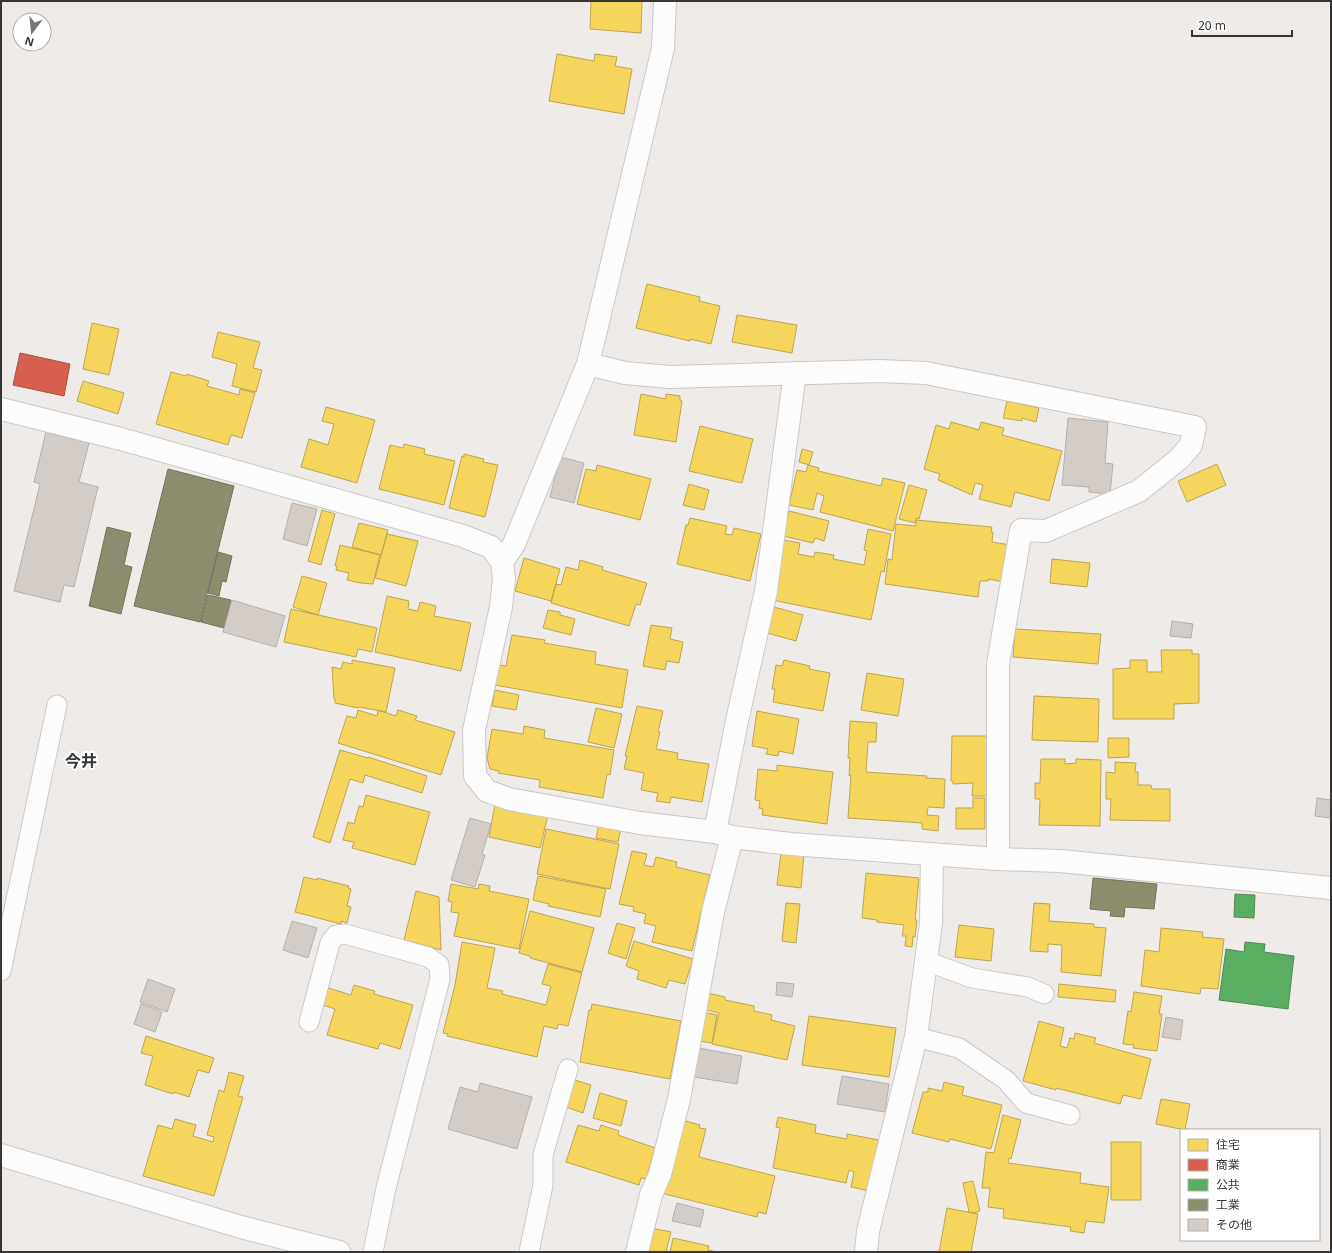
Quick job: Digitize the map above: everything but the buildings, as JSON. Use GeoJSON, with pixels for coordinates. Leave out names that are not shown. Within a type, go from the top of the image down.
{"type":"FeatureCollection","features":[{"type":"Feature","properties":{"kind":"street"},"geometry":{"type":"LineString","coordinates":[[502,562],[514,544],[588,364],[663,48],[665,1]]}},
{"type":"Feature","properties":{"kind":"street"},"geometry":{"type":"LineString","coordinates":[[588,364],[625,373],[670,377],[880,371],[926,374],[1195,427],[1191,445],[1179,459],[1139,491],[1046,531],[1021,530],[998,664],[998,859]]}},
{"type":"Feature","properties":{"kind":"street"},"geometry":{"type":"LineString","coordinates":[[637,1252],[651,1196],[660,1174],[679,1098],[713,912],[737,721],[766,592],[795,373]]}},
{"type":"Feature","properties":{"kind":"street"},"geometry":{"type":"LineString","coordinates":[[1,409],[121,439],[463,536],[491,547],[502,562],[504,579],[501,607],[474,730],[475,776],[487,791],[509,799],[640,823],[791,844],[998,859],[1060,861],[1331,888]]}},
{"type":"Feature","properties":{"kind":"street"},"geometry":{"type":"LineString","coordinates":[[866,1252],[868,1231],[916,1037],[931,923],[932,854]]}},
{"type":"Feature","properties":{"kind":"street"},"geometry":{"type":"LineString","coordinates":[[1,1155],[241,1227],[339,1252]]}},
{"type":"Feature","properties":{"kind":"lane"},"geometry":{"type":"LineString","coordinates":[[1,971],[57,705]]}},
{"type":"Feature","properties":{"kind":"lane"},"geometry":{"type":"LineString","coordinates":[[309,1022],[330,943],[336,935],[345,934],[428,957],[439,965],[440,979],[386,1188],[373,1252]]}},
{"type":"Feature","properties":{"kind":"lane"},"geometry":{"type":"LineString","coordinates":[[926,961],[972,978],[1028,987],[1044,994]]}},
{"type":"Feature","properties":{"kind":"lane"},"geometry":{"type":"LineString","coordinates":[[916,1037],[960,1048],[1006,1080],[1026,1104],[1070,1115]]}},
{"type":"Feature","properties":{"kind":"lane"},"geometry":{"type":"LineString","coordinates":[[529,1252],[543,1185],[543,1156],[568,1070]]}},
{"type":"Feature","properties":{"kind":"district","name":"今井"},"geometry":{"type":"Point","coordinates":[81,761]}}]}
